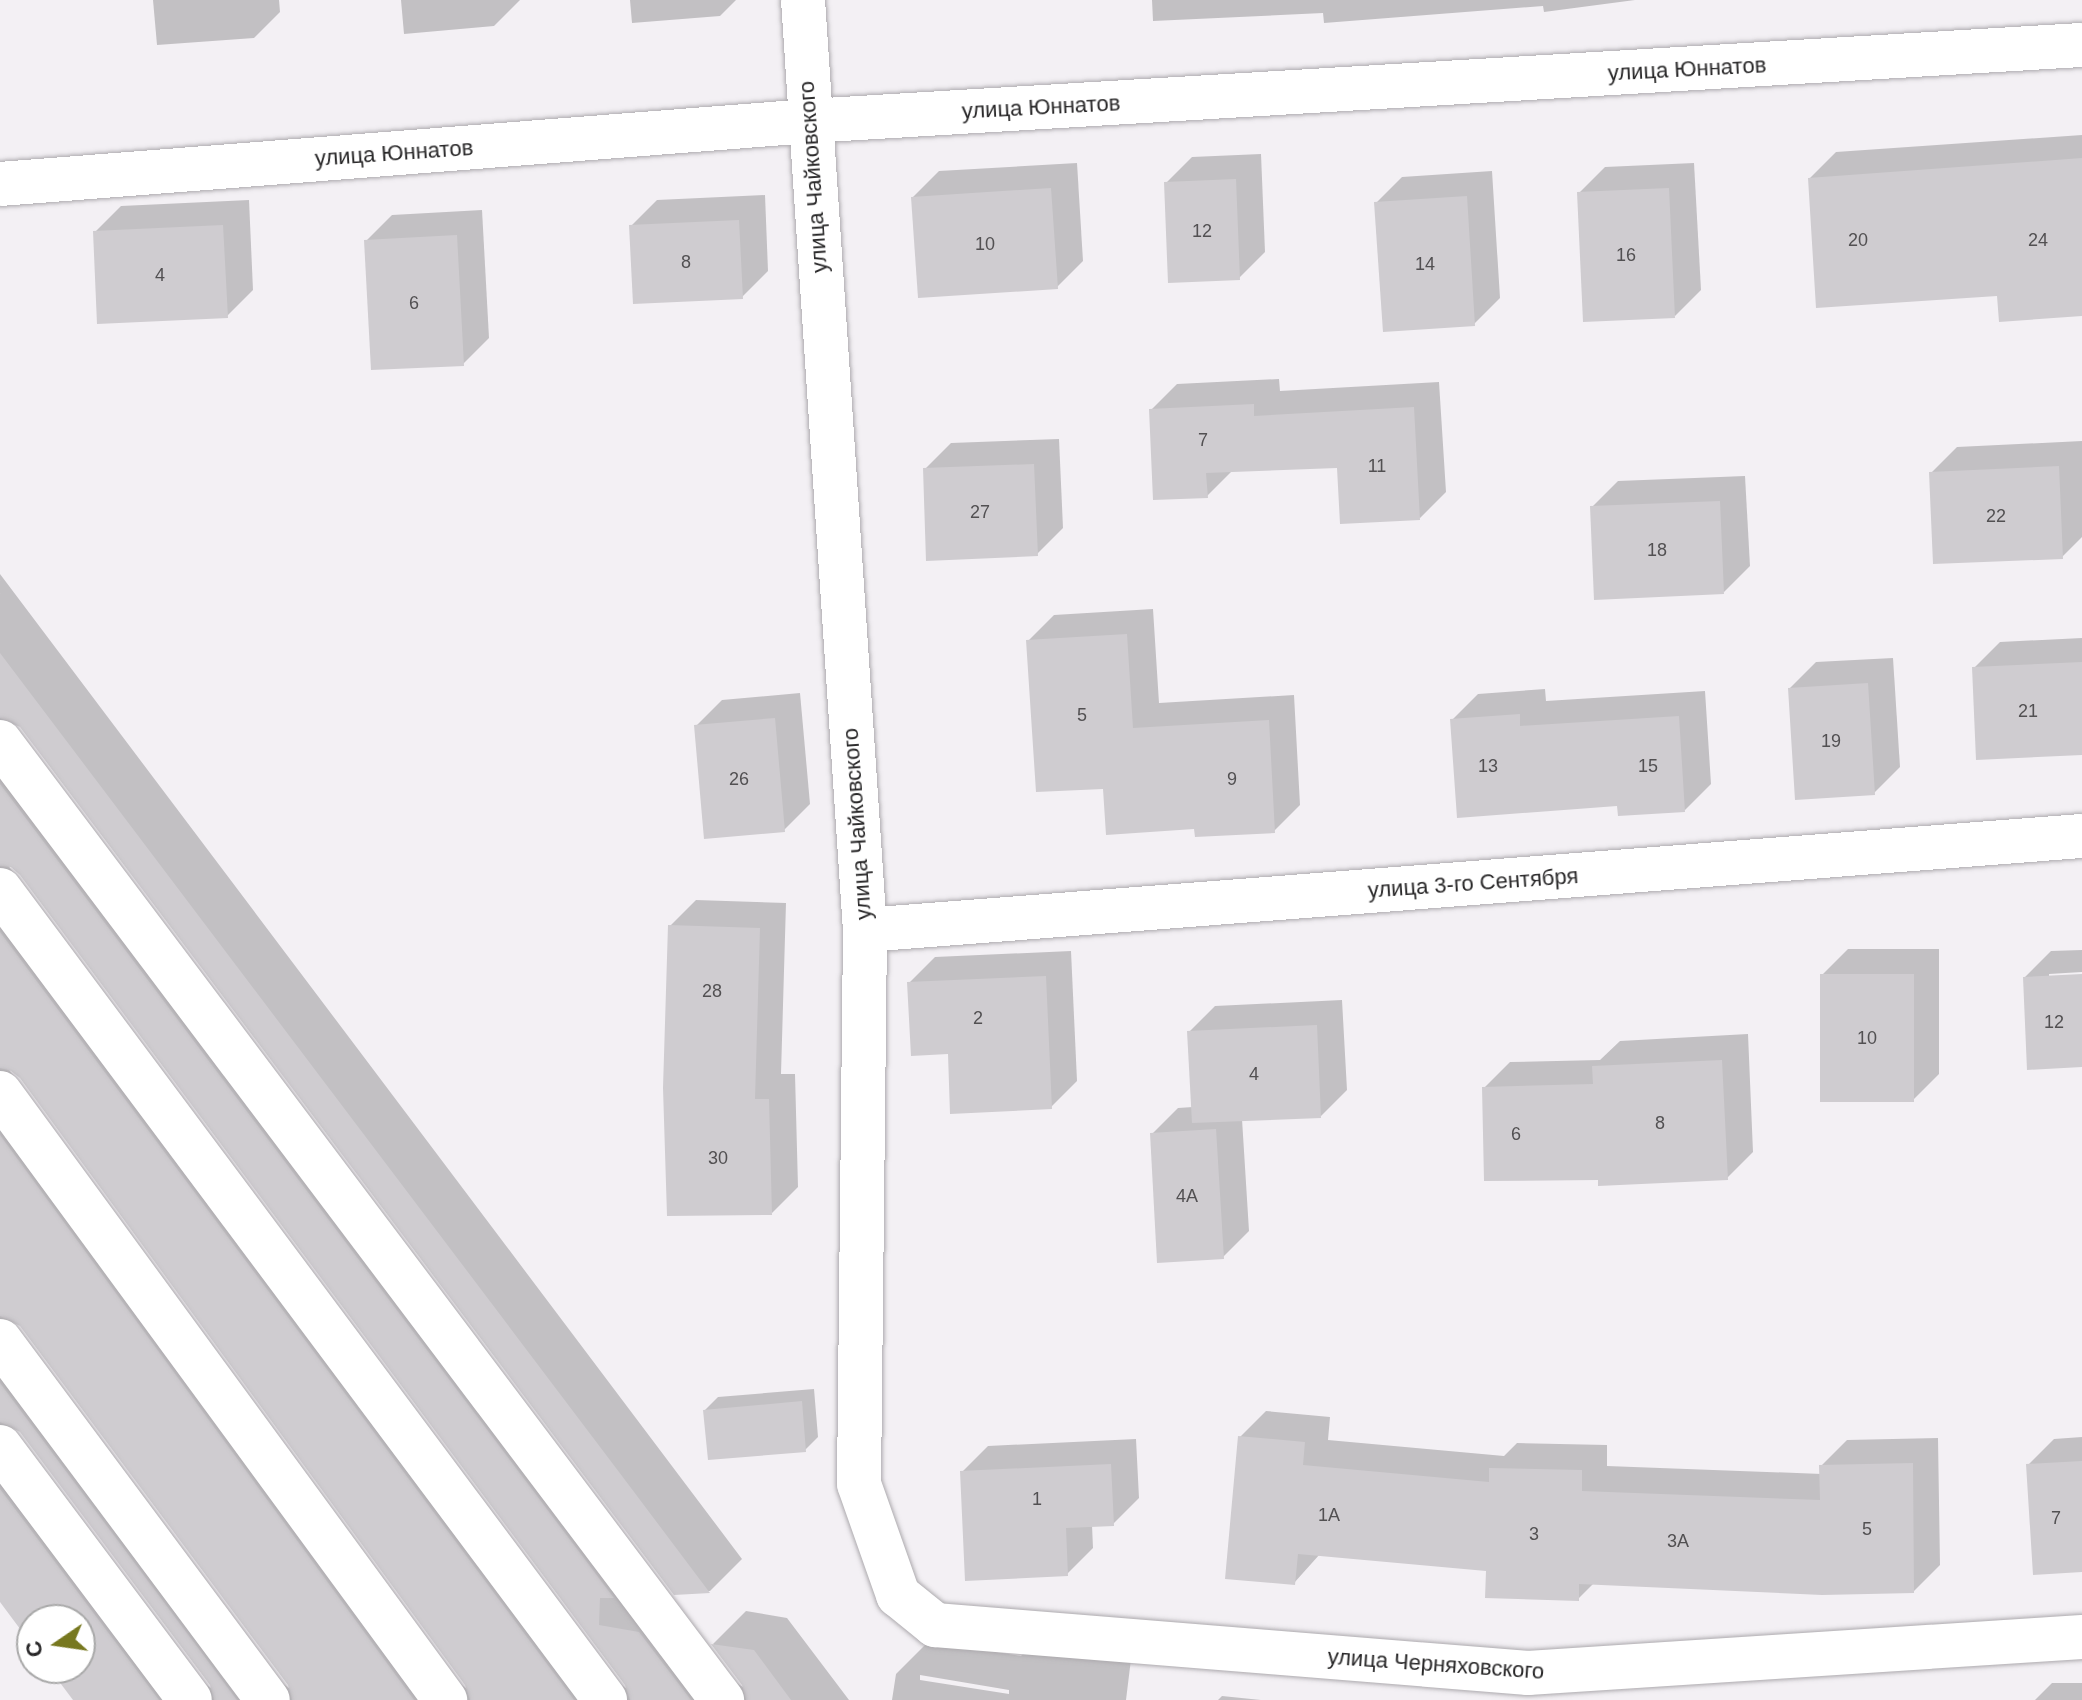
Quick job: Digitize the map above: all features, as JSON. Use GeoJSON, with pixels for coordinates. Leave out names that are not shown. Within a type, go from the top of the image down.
{"type":"FeatureCollection","features":[{"type":"Feature","properties":{"kind":"street","name":"улица Чайковского"},"geometry":{"type":"LineString","coordinates":[[803,0],[865,930],[859,1484],[898,1595],[935,1625]]}},
{"type":"Feature","properties":{"kind":"street","name":"улица Юннатов"},"geometry":{"type":"LineString","coordinates":[[0,184],[809,121],[2082,45]]}},
{"type":"Feature","properties":{"kind":"street"},"geometry":{"type":"LineString","coordinates":[[0,742],[722,1700]]}},
{"type":"Feature","properties":{"kind":"street","name":"улица 3-го Сентября"},"geometry":{"type":"LineString","coordinates":[[865,930],[2082,836]]}},
{"type":"Feature","properties":{"kind":"street"},"geometry":{"type":"LineString","coordinates":[[0,890],[605,1700]]}},
{"type":"Feature","properties":{"kind":"street"},"geometry":{"type":"LineString","coordinates":[[0,1093],[445,1700]]}},
{"type":"Feature","properties":{"kind":"street"},"geometry":{"type":"LineString","coordinates":[[0,1341],[268,1700]]}},
{"type":"Feature","properties":{"kind":"street"},"geometry":{"type":"LineString","coordinates":[[0,1447],[190,1700]]}},
{"type":"Feature","properties":{"kind":"street","name":"улица Черняховского"},"geometry":{"type":"LineString","coordinates":[[935,1625],[1528,1673],[2082,1637]]}},
{"type":"Feature","properties":{"kind":"building"},"geometry":{"type":"Polygon","coordinates":[[[2082,158],[2082,316],[1999,322],[1997,296],[1816,308],[1808,178],[2082,158]]]}},
{"type":"Feature","properties":{"kind":"building"},"geometry":{"type":"Polygon","coordinates":[[[1236,179],[1240,280],[1168,283],[1164,182],[1236,179]]]}},
{"type":"Feature","properties":{"kind":"building"},"geometry":{"type":"Polygon","coordinates":[[[1051,188],[1058,289],[918,298],[911,197],[1051,188]]]}},
{"type":"Feature","properties":{"kind":"building"},"geometry":{"type":"Polygon","coordinates":[[[1669,188],[1675,318],[1583,322],[1577,192],[1669,188]]]}},
{"type":"Feature","properties":{"kind":"building"},"geometry":{"type":"Polygon","coordinates":[[[1467,196],[1475,326],[1383,332],[1374,202],[1467,196]]]}},
{"type":"Feature","properties":{"kind":"building"},"geometry":{"type":"Polygon","coordinates":[[[739,220],[743,299],[633,304],[629,225],[739,220]]]}},
{"type":"Feature","properties":{"kind":"building"},"geometry":{"type":"Polygon","coordinates":[[[223,225],[228,318],[97,324],[93,231],[223,225]]]}},
{"type":"Feature","properties":{"kind":"building"},"geometry":{"type":"Polygon","coordinates":[[[457,235],[464,366],[371,370],[364,240],[457,235]]]}},
{"type":"Feature","properties":{"kind":"building"},"geometry":{"type":"Polygon","coordinates":[[[1254,404],[1254,416],[1414,407],[1420,520],[1340,524],[1337,468],[1206,473],[1208,498],[1153,500],[1149,409],[1254,404]]]}},
{"type":"Feature","properties":{"kind":"building"},"geometry":{"type":"Polygon","coordinates":[[[1034,464],[1038,556],[926,561],[923,468],[1034,464]]]}},
{"type":"Feature","properties":{"kind":"building"},"geometry":{"type":"Polygon","coordinates":[[[2059,466],[2063,559],[1933,564],[1929,472],[2059,466]]]}},
{"type":"Feature","properties":{"kind":"building"},"geometry":{"type":"Polygon","coordinates":[[[1720,501],[1724,594],[1594,600],[1590,506],[1720,501]]]}},
{"type":"Feature","properties":{"kind":"building"},"geometry":{"type":"Polygon","coordinates":[[[1127,634],[1133,728],[1269,720],[1275,833],[1195,837],[1194,829],[1106,835],[1103,789],[1036,792],[1026,640],[1127,634]]]}},
{"type":"Feature","properties":{"kind":"building"},"geometry":{"type":"Polygon","coordinates":[[[0,653],[710,1593],[674,1595],[20,727],[0,718],[0,653]]]}},
{"type":"Feature","properties":{"kind":"building"},"geometry":{"type":"Polygon","coordinates":[[[2082,662],[2082,755],[1976,760],[1972,667],[2082,662]]]}},
{"type":"Feature","properties":{"kind":"building"},"geometry":{"type":"Polygon","coordinates":[[[1868,683],[1875,795],[1795,800],[1788,688],[1868,683]]]}},
{"type":"Feature","properties":{"kind":"building"},"geometry":{"type":"Polygon","coordinates":[[[1520,714],[1520,726],[1679,716],[1685,812],[1618,816],[1617,806],[1457,818],[1450,719],[1520,714]]]}},
{"type":"Feature","properties":{"kind":"building"},"geometry":{"type":"Polygon","coordinates":[[[775,718],[785,832],[704,839],[694,725],[775,718]]]}},
{"type":"Feature","properties":{"kind":"building"},"geometry":{"type":"Polygon","coordinates":[[[0,784],[614,1598],[600,1598],[599,1625],[639,1632],[691,1700],[630,1700],[625,1685],[20,875],[11,867],[0,866],[0,784]]]}},
{"type":"Feature","properties":{"kind":"building"},"geometry":{"type":"Polygon","coordinates":[[[668,925],[760,928],[755,1099],[769,1099],[772,1215],[667,1216],[663,1088],[668,925]]]}},
{"type":"Feature","properties":{"kind":"building"},"geometry":{"type":"Polygon","coordinates":[[[0,932],[574,1700],[470,1700],[465,1685],[20,1078],[0,1068],[0,932]]]}},
{"type":"Feature","properties":{"kind":"building"},"geometry":{"type":"Polygon","coordinates":[[[1820,974],[1914,974],[1914,1102],[1820,1102],[1820,974]]]}},
{"type":"Feature","properties":{"kind":"building"},"geometry":{"type":"Polygon","coordinates":[[[2082,974],[2082,1067],[2027,1070],[2023,977],[2082,974]]]}},
{"type":"Feature","properties":{"kind":"building"},"geometry":{"type":"Polygon","coordinates":[[[1046,976],[1052,1109],[950,1114],[948,1054],[911,1056],[907,982],[1046,976]]]}},
{"type":"Feature","properties":{"kind":"building"},"geometry":{"type":"Polygon","coordinates":[[[1317,1025],[1321,1118],[1192,1123],[1187,1031],[1317,1025]]]}},
{"type":"Feature","properties":{"kind":"building"},"geometry":{"type":"Polygon","coordinates":[[[1722,1060],[1728,1180],[1598,1186],[1598,1180],[1484,1181],[1482,1087],[1593,1084],[1592,1066],[1722,1060]]]}},
{"type":"Feature","properties":{"kind":"building"},"geometry":{"type":"Polygon","coordinates":[[[1216,1129],[1224,1259],[1157,1263],[1150,1133],[1216,1129]]]}},
{"type":"Feature","properties":{"kind":"building"},"geometry":{"type":"Polygon","coordinates":[[[0,1135],[414,1700],[292,1700],[288,1685],[20,1326],[0,1316],[0,1135]]]}},
{"type":"Feature","properties":{"kind":"building"},"geometry":{"type":"Polygon","coordinates":[[[0,1383],[237,1700],[214,1700],[210,1685],[20,1432],[0,1422],[0,1383]]]}},
{"type":"Feature","properties":{"kind":"building"},"geometry":{"type":"Polygon","coordinates":[[[802,1401],[806,1452],[708,1460],[703,1410],[802,1401]]]}},
{"type":"Feature","properties":{"kind":"building"},"geometry":{"type":"Polygon","coordinates":[[[1238,1436],[1305,1442],[1303,1465],[1489,1482],[1489,1468],[1582,1470],[1582,1491],[1820,1500],[1819,1465],[1913,1463],[1914,1593],[1822,1595],[1579,1584],[1579,1601],[1485,1598],[1486,1571],[1298,1554],[1295,1585],[1225,1579],[1238,1436]]]}},
{"type":"Feature","properties":{"kind":"building"},"geometry":{"type":"Polygon","coordinates":[[[2082,1461],[2082,1572],[2033,1575],[2026,1464],[2082,1461]]]}},
{"type":"Feature","properties":{"kind":"building"},"geometry":{"type":"Polygon","coordinates":[[[1111,1464],[1114,1526],[1066,1528],[1068,1576],[965,1581],[960,1471],[1111,1464]]]}},
{"type":"Feature","properties":{"kind":"building"},"geometry":{"type":"Polygon","coordinates":[[[0,1489],[87,1604],[16,1604],[16,1624],[0,1602],[0,1489]]]}},
{"type":"Feature","properties":{"kind":"building"},"geometry":{"type":"Polygon","coordinates":[[[96,1616],[159,1700],[73,1700],[61,1684],[96,1684],[96,1616]]]}},
{"type":"Feature","properties":{"kind":"building"},"geometry":{"type":"Polygon","coordinates":[[[711,1644],[754,1650],[791,1700],[746,1700],[742,1685],[711,1644]]]}}]}
